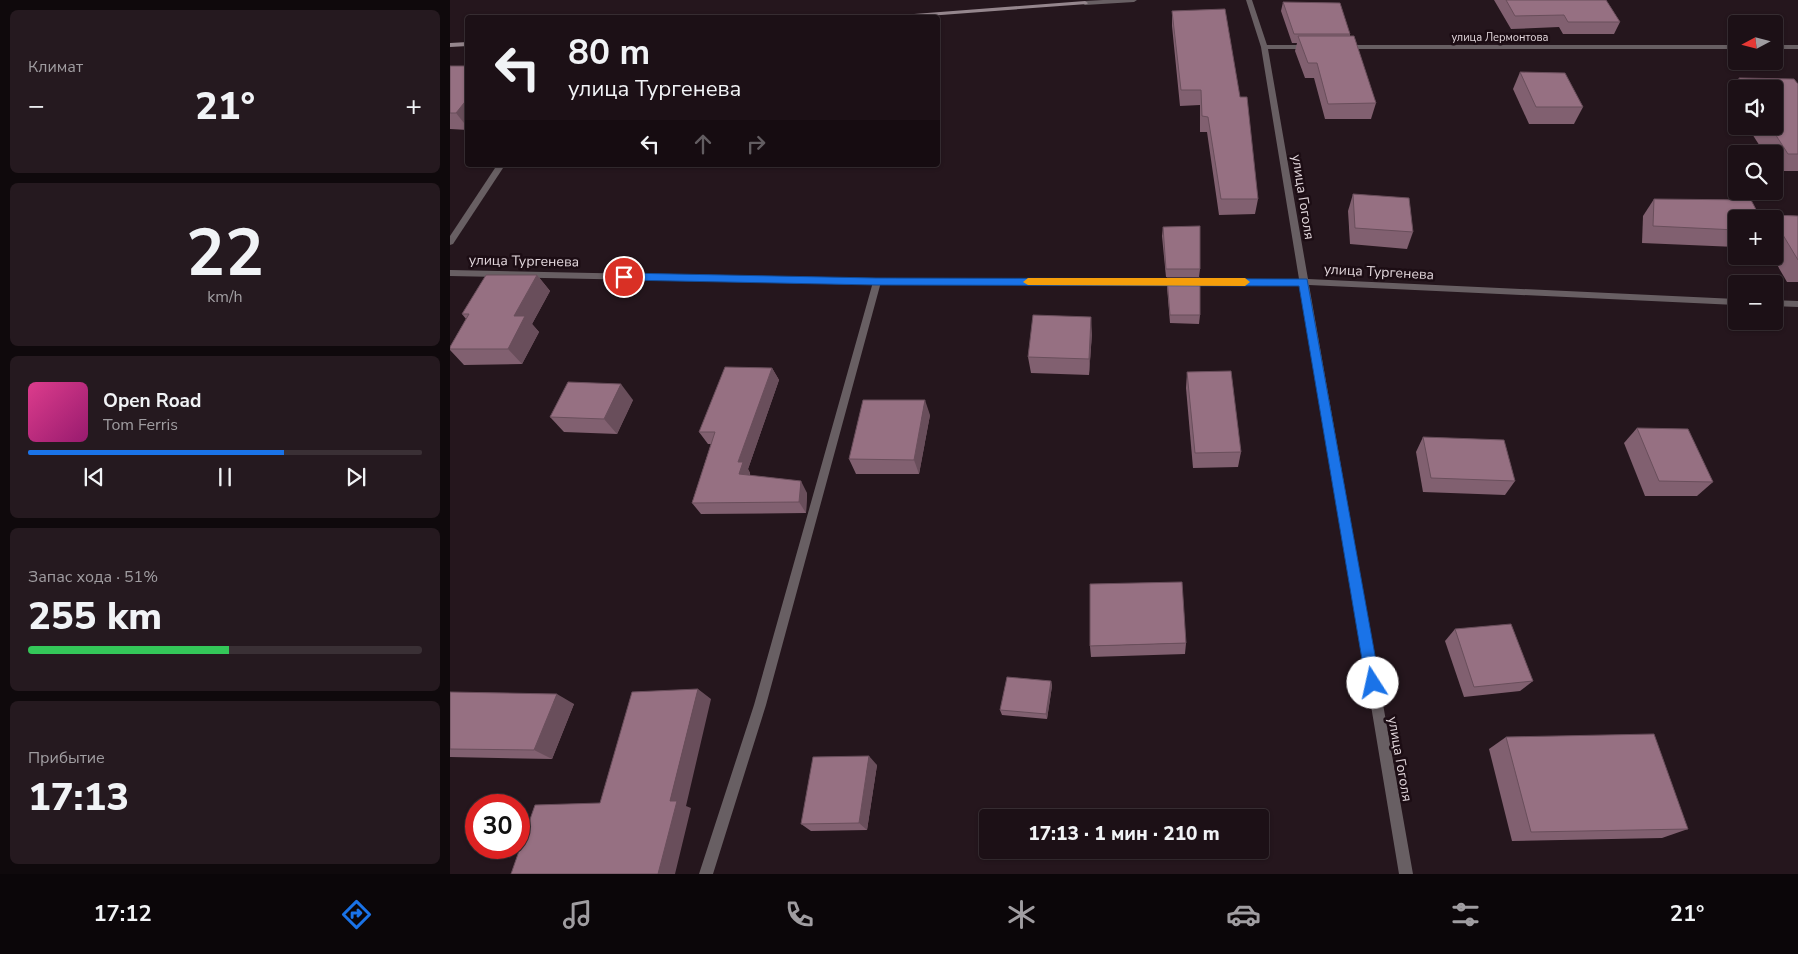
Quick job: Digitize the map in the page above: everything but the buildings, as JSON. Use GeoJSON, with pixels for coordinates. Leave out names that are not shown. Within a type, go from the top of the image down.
{"type":"FeatureCollection","features":[{"type":"Feature","properties":{"kind":"street"},"geometry":{"type":"LineString","coordinates":[[907,15],[1134,0]]}},
{"type":"Feature","properties":{"kind":"street","name":"улица Гоголя"},"geometry":{"type":"LineString","coordinates":[[1249,0],[1264,47],[1406,874]]}},
{"type":"Feature","properties":{"kind":"street"},"geometry":{"type":"LineString","coordinates":[[450,45],[465,44]]}},
{"type":"Feature","properties":{"kind":"street"},"geometry":{"type":"LineString","coordinates":[[1264,47],[1314,47]]}},
{"type":"Feature","properties":{"kind":"street","name":"улица Лермонтова"},"geometry":{"type":"LineString","coordinates":[[1333,47],[1728,47]]}},
{"type":"Feature","properties":{"kind":"street"},"geometry":{"type":"LineString","coordinates":[[1783,47],[1798,47]]}},
{"type":"Feature","properties":{"kind":"street"},"geometry":{"type":"LineString","coordinates":[[450,242],[500,167]]}},
{"type":"Feature","properties":{"kind":"street","name":"улица Тургенева"},"geometry":{"type":"LineString","coordinates":[[450,273],[876,282],[1303,282],[1728,302]]}},
{"type":"Feature","properties":{"kind":"street"},"geometry":{"type":"LineString","coordinates":[[706,874],[760,705],[876,282]]}},
{"type":"Feature","properties":{"kind":"street"},"geometry":{"type":"LineString","coordinates":[[1783,303],[1798,304]]}},
{"type":"Feature","properties":{"kind":"slow traffic"},"geometry":{"type":"LineString","coordinates":[[1028,282],[1245,282]]}},
{"type":"Feature","properties":{"kind":"route"},"geometry":{"type":"LineString","coordinates":[[624,277],[876,282],[1303,282],[1373,683]]}}]}
